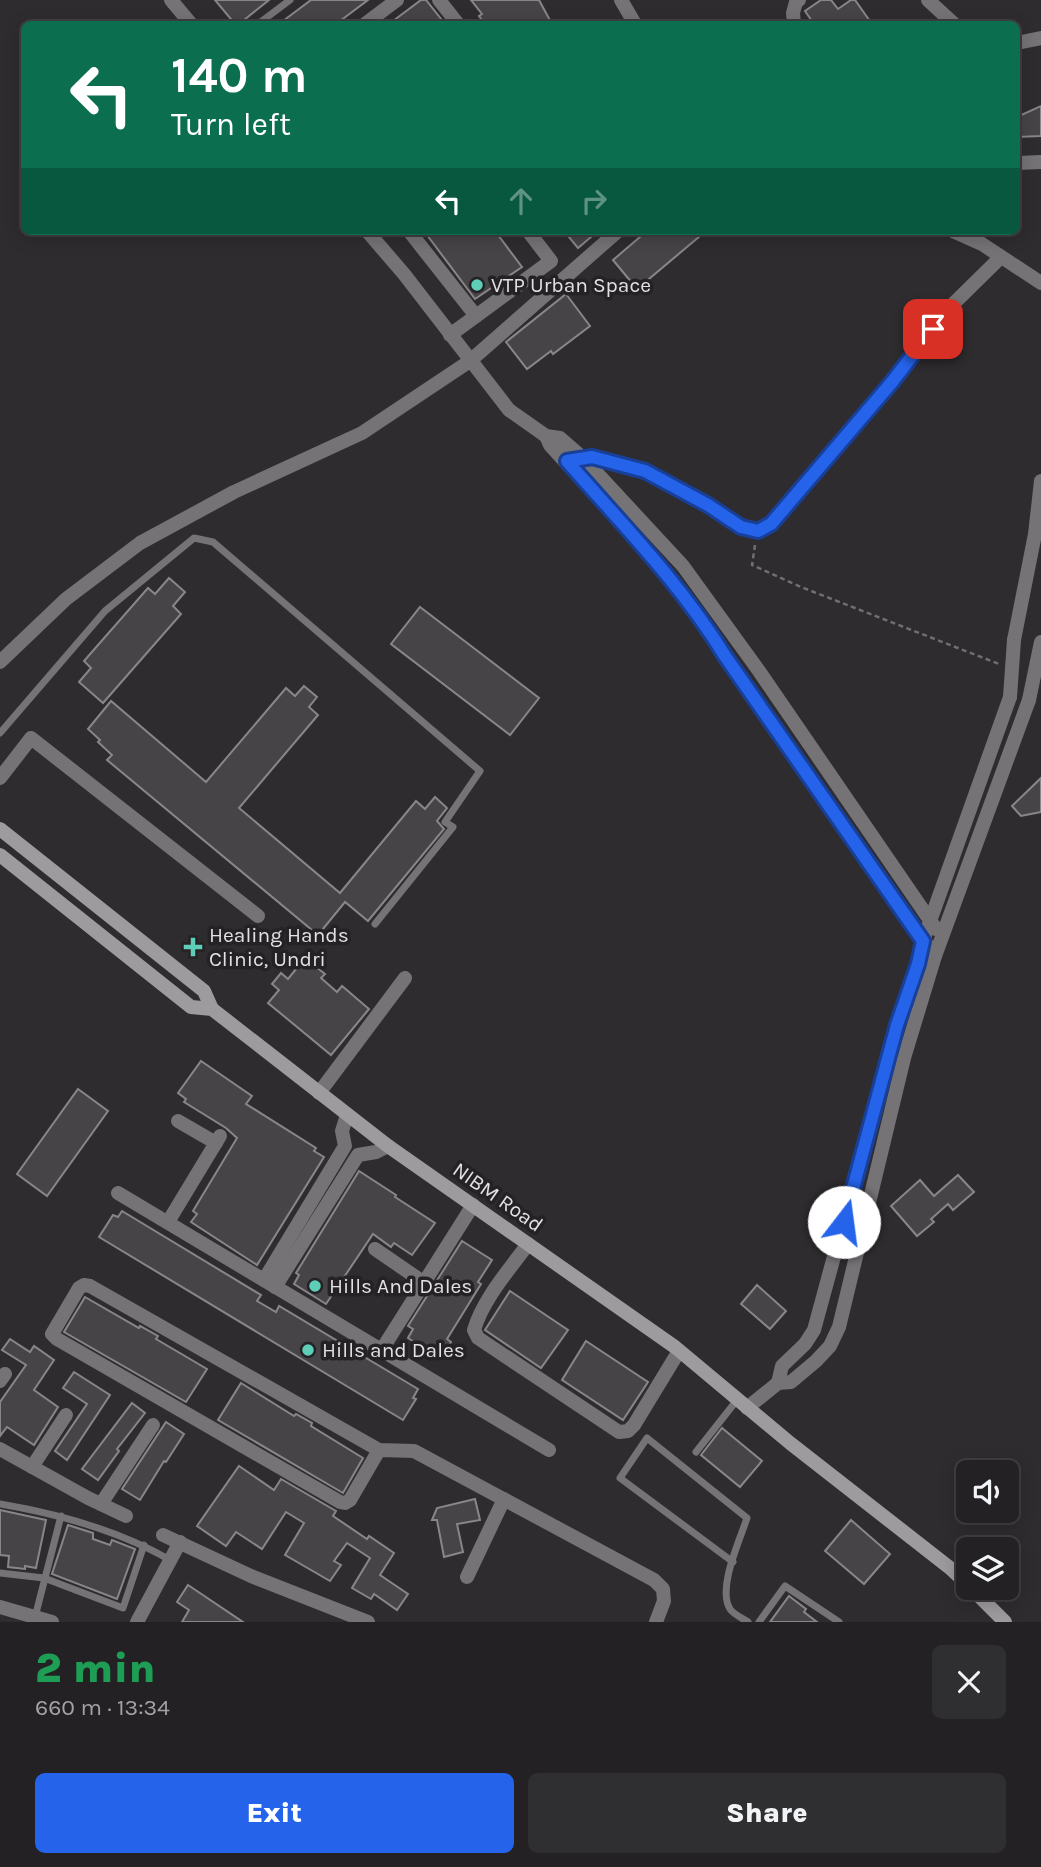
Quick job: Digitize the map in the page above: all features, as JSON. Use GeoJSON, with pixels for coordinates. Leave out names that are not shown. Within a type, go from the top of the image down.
{"type":"FeatureCollection","features":[{"type":"Feature","properties":{"kind":"main road"},"geometry":{"type":"LineString","coordinates":[[0,829],[204,991],[212,1009]]}},
{"type":"Feature","properties":{"kind":"main road","name":"NIBM Road"},"geometry":{"type":"LineString","coordinates":[[0,855],[191,1007],[212,1009],[388,1146],[679,1351],[956,1574]]}},
{"type":"Feature","properties":{"kind":"main road","name":"NIBM Road"},"geometry":{"type":"LineString","coordinates":[[983,1600],[1005,1622]]}},
{"type":"Feature","properties":{"kind":"street"},"geometry":{"type":"LineString","coordinates":[[171,0],[188,21]]}},
{"type":"Feature","properties":{"kind":"street"},"geometry":{"type":"LineString","coordinates":[[369,21],[397,0]]}},
{"type":"Feature","properties":{"kind":"street"},"geometry":{"type":"LineString","coordinates":[[439,0],[456,21]]}},
{"type":"Feature","properties":{"kind":"street"},"geometry":{"type":"LineString","coordinates":[[621,0],[633,21]]}},
{"type":"Feature","properties":{"kind":"street"},"geometry":{"type":"LineString","coordinates":[[794,21],[793,13],[799,0]]}},
{"type":"Feature","properties":{"kind":"street"},"geometry":{"type":"LineString","coordinates":[[928,0],[951,21]]}},
{"type":"Feature","properties":{"kind":"street"},"geometry":{"type":"LineString","coordinates":[[1020,42],[1041,38]]}},
{"type":"Feature","properties":{"kind":"street"},"geometry":{"type":"LineString","coordinates":[[1020,163],[1041,162]]}},
{"type":"Feature","properties":{"kind":"street"},"geometry":{"type":"LineString","coordinates":[[370,235],[404,274],[509,410],[546,436],[560,438],[583,458],[682,566],[759,671],[943,938]]}},
{"type":"Feature","properties":{"kind":"street"},"geometry":{"type":"LineString","coordinates":[[413,235],[476,316]]}},
{"type":"Feature","properties":{"kind":"street"},"geometry":{"type":"LineString","coordinates":[[450,335],[551,261],[531,235]]}},
{"type":"Feature","properties":{"kind":"street"},"geometry":{"type":"LineString","coordinates":[[0,662],[66,598],[141,542],[234,492],[362,433],[470,361],[613,235]]}},
{"type":"Feature","properties":{"kind":"street"},"geometry":{"type":"LineString","coordinates":[[962,235],[982,244],[1041,283]]}},
{"type":"Feature","properties":{"kind":"street"},"geometry":{"type":"LineString","coordinates":[[567,461],[592,457],[645,471],[708,505],[741,527],[758,531],[771,524],[892,382],[946,311],[1001,257]]}},
{"type":"Feature","properties":{"kind":"street"},"geometry":{"type":"LineString","coordinates":[[546,436],[550,445],[668,575],[703,620],[725,656],[935,956]]}},
{"type":"Feature","properties":{"kind":"street"},"geometry":{"type":"LineString","coordinates":[[778,1383],[782,1366],[805,1344],[814,1330],[897,1025],[923,941],[1010,697],[1014,640],[1035,534],[1041,481]]}},
{"type":"Feature","properties":{"kind":"street"},"geometry":{"type":"LineString","coordinates":[[742,1404],[778,1383],[791,1382],[830,1346],[839,1327],[904,1058],[935,956],[1029,700],[1041,641]]}},
{"type":"Feature","properties":{"kind":"street"},"geometry":{"type":"LineString","coordinates":[[0,778],[32,738],[258,916]]}},
{"type":"Feature","properties":{"kind":"street"},"geometry":{"type":"LineString","coordinates":[[319,1094],[405,978]]}},
{"type":"Feature","properties":{"kind":"street"},"geometry":{"type":"LineString","coordinates":[[269,1284],[313,1212],[345,1146],[342,1131],[347,1115]]}},
{"type":"Feature","properties":{"kind":"street"},"geometry":{"type":"LineString","coordinates":[[167,1222],[218,1140],[178,1121]]}},
{"type":"Feature","properties":{"kind":"street"},"geometry":{"type":"LineString","coordinates":[[313,1212],[358,1155],[376,1152],[388,1146]]}},
{"type":"Feature","properties":{"kind":"street"},"geometry":{"type":"LineString","coordinates":[[118,1193],[549,1450]]}},
{"type":"Feature","properties":{"kind":"street"},"geometry":{"type":"LineString","coordinates":[[381,1351],[473,1205]]}},
{"type":"Feature","properties":{"kind":"street"},"geometry":{"type":"LineString","coordinates":[[528,1244],[476,1321],[474,1330],[478,1338],[619,1432],[628,1431],[634,1425],[679,1351]]}},
{"type":"Feature","properties":{"kind":"street"},"geometry":{"type":"LineString","coordinates":[[375,1249],[423,1282]]}},
{"type":"Feature","properties":{"kind":"street"},"geometry":{"type":"LineString","coordinates":[[379,1451],[349,1500],[340,1502],[52,1334],[79,1288],[90,1286],[379,1451],[414,1451],[654,1580],[663,1589],[664,1601],[656,1622]]}},
{"type":"Feature","properties":{"kind":"street"},"geometry":{"type":"LineString","coordinates":[[33,1467],[66,1415]]}},
{"type":"Feature","properties":{"kind":"street"},"geometry":{"type":"LineString","coordinates":[[101,1504],[153,1425]]}},
{"type":"Feature","properties":{"kind":"street"},"geometry":{"type":"LineString","coordinates":[[0,1449],[125,1516]]}},
{"type":"Feature","properties":{"kind":"street"},"geometry":{"type":"LineString","coordinates":[[467,1577],[504,1499]]}},
{"type":"Feature","properties":{"kind":"street"},"geometry":{"type":"LineString","coordinates":[[163,1535],[251,1576],[368,1622]]}},
{"type":"Feature","properties":{"kind":"street"},"geometry":{"type":"LineString","coordinates":[[137,1622],[180,1542]]}},
{"type":"Feature","properties":{"kind":"street"},"geometry":{"type":"LineString","coordinates":[[0,1607],[52,1622]]}},
{"type":"Feature","properties":{"kind":"lane"},"geometry":{"type":"LineString","coordinates":[[262,21],[290,0]]}},
{"type":"Feature","properties":{"kind":"lane"},"geometry":{"type":"LineString","coordinates":[[0,733],[105,611],[194,538],[213,542],[480,771],[445,822],[453,827],[375,924]]}},
{"type":"Feature","properties":{"kind":"lane"},"geometry":{"type":"LineString","coordinates":[[696,1452],[742,1404]]}},
{"type":"Feature","properties":{"kind":"lane"},"geometry":{"type":"LineString","coordinates":[[733,1562],[620,1478],[647,1438],[747,1518],[733,1562],[726,1583],[726,1595],[730,1609],[748,1622]]}},
{"type":"Feature","properties":{"kind":"lane"},"geometry":{"type":"LineString","coordinates":[[0,1504],[61,1516],[144,1545],[170,1560]]}},
{"type":"Feature","properties":{"kind":"lane"},"geometry":{"type":"LineString","coordinates":[[35,1617],[61,1516]]}},
{"type":"Feature","properties":{"kind":"lane"},"geometry":{"type":"LineString","coordinates":[[0,1573],[44,1578],[123,1608],[144,1545]]}},
{"type":"Feature","properties":{"kind":"lane"},"geometry":{"type":"LineString","coordinates":[[759,1622],[785,1586],[839,1622]]}},
{"type":"Feature","properties":{"kind":"path"},"geometry":{"type":"LineString","coordinates":[[758,531],[752,565],[801,587],[1001,665]]}},
{"type":"Feature","properties":{"kind":"building"},"geometry":{"type":"Polygon","coordinates":[[[215,0],[269,0],[243,21],[232,21],[215,0]]]}},
{"type":"Feature","properties":{"kind":"building"},"geometry":{"type":"Polygon","coordinates":[[[311,0],[368,0],[340,21],[283,21],[311,0]]]}},
{"type":"Feature","properties":{"kind":"building"},"geometry":{"type":"Polygon","coordinates":[[[421,0],[426,0],[443,21],[393,21],[421,0]]]}},
{"type":"Feature","properties":{"kind":"building"},"geometry":{"type":"Polygon","coordinates":[[[471,0],[539,0],[550,21],[483,21],[479,16],[482,14],[471,0]]]}},
{"type":"Feature","properties":{"kind":"building"},"geometry":{"type":"Polygon","coordinates":[[[821,0],[831,0],[838,9],[855,0],[870,21],[812,21],[805,11],[821,0]]]}},
{"type":"Feature","properties":{"kind":"building"},"geometry":{"type":"Polygon","coordinates":[[[1041,106],[1041,136],[1020,137],[1020,116],[1041,106]]]}},
{"type":"Feature","properties":{"kind":"building","name":"VTP Urban Space"},"geometry":{"type":"Polygon","coordinates":[[[427,235],[498,235],[522,267],[475,299],[427,235]]]}},
{"type":"Feature","properties":{"kind":"building"},"geometry":{"type":"Polygon","coordinates":[[[567,235],[593,235],[578,248],[567,235]]]}},
{"type":"Feature","properties":{"kind":"building"},"geometry":{"type":"Polygon","coordinates":[[[642,235],[701,235],[637,289],[613,260],[642,235]]]}},
{"type":"Feature","properties":{"kind":"building"},"geometry":{"type":"Polygon","coordinates":[[[566,294],[590,326],[553,354],[551,351],[527,369],[506,342],[566,294]]]}},
{"type":"Feature","properties":{"kind":"building"},"geometry":{"type":"Polygon","coordinates":[[[169,578],[185,592],[173,606],[181,614],[103,703],[79,682],[91,668],[84,661],[148,588],[155,594],[169,578]]]}},
{"type":"Feature","properties":{"kind":"building"},"geometry":{"type":"Polygon","coordinates":[[[420,607],[539,698],[510,735],[391,644],[420,607]]]}},
{"type":"Feature","properties":{"kind":"building"},"geometry":{"type":"Polygon","coordinates":[[[304,686],[317,697],[309,707],[318,715],[239,808],[340,893],[416,801],[425,809],[435,797],[447,808],[437,821],[444,829],[368,921],[345,902],[318,935],[107,760],[112,755],[88,729],[111,701],[206,782],[286,688],[295,696],[304,686]]]}},
{"type":"Feature","properties":{"kind":"building"},"geometry":{"type":"Polygon","coordinates":[[[1041,778],[1041,812],[1021,816],[1012,806],[1041,778]]]}},
{"type":"Feature","properties":{"kind":"building"},"geometry":{"type":"Polygon","coordinates":[[[305,958],[325,974],[321,978],[337,992],[342,986],[369,1009],[331,1055],[268,1003],[279,990],[272,984],[281,973],[288,979],[305,958]]]}},
{"type":"Feature","properties":{"kind":"building"},"geometry":{"type":"Polygon","coordinates":[[[201,1061],[252,1096],[246,1104],[316,1148],[314,1151],[324,1157],[257,1265],[191,1222],[197,1214],[193,1211],[237,1138],[184,1102],[186,1099],[178,1093],[201,1061]]]}},
{"type":"Feature","properties":{"kind":"building"},"geometry":{"type":"Polygon","coordinates":[[[78,1089],[108,1111],[47,1196],[17,1174],[78,1089]]]}},
{"type":"Feature","properties":{"kind":"building"},"geometry":{"type":"Polygon","coordinates":[[[359,1171],[435,1223],[412,1255],[394,1243],[391,1247],[373,1234],[326,1304],[294,1284],[299,1275],[296,1273],[359,1171]]]}},
{"type":"Feature","properties":{"kind":"building"},"geometry":{"type":"Polygon","coordinates":[[[958,1175],[974,1192],[953,1210],[948,1204],[931,1219],[934,1222],[917,1236],[891,1206],[920,1180],[934,1196],[958,1175]]]}},
{"type":"Feature","properties":{"kind":"building"},"geometry":{"type":"Polygon","coordinates":[[[122,1211],[261,1295],[257,1301],[276,1312],[279,1306],[418,1389],[413,1398],[416,1399],[403,1420],[99,1237],[113,1215],[118,1217],[122,1211]]]}},
{"type":"Feature","properties":{"kind":"building"},"geometry":{"type":"Polygon","coordinates":[[[462,1241],[492,1260],[478,1282],[481,1284],[447,1339],[451,1342],[440,1359],[408,1338],[413,1329],[408,1326],[462,1241]]]}},
{"type":"Feature","properties":{"kind":"building"},"geometry":{"type":"Polygon","coordinates":[[[757,1285],[786,1311],[770,1329],[741,1304],[757,1285]]]}},
{"type":"Feature","properties":{"kind":"building"},"geometry":{"type":"Polygon","coordinates":[[[510,1291],[568,1330],[541,1368],[485,1330],[510,1291]]]}},
{"type":"Feature","properties":{"kind":"building"},"geometry":{"type":"Polygon","coordinates":[[[85,1297],[158,1336],[156,1339],[207,1369],[186,1402],[64,1332],[85,1297]]]}},
{"type":"Feature","properties":{"kind":"building"},"geometry":{"type":"Polygon","coordinates":[[[10,1339],[30,1352],[34,1346],[54,1360],[34,1390],[58,1407],[34,1445],[7,1427],[0,1436],[0,1402],[26,1365],[2,1350],[10,1339]]]}},
{"type":"Feature","properties":{"kind":"building"},"geometry":{"type":"Polygon","coordinates":[[[586,1341],[648,1382],[623,1420],[562,1380],[586,1341]]]}},
{"type":"Feature","properties":{"kind":"building"},"geometry":{"type":"Polygon","coordinates":[[[74,1372],[110,1395],[67,1460],[55,1451],[87,1404],[63,1388],[74,1372]]]}},
{"type":"Feature","properties":{"kind":"building"},"geometry":{"type":"Polygon","coordinates":[[[241,1383],[294,1416],[296,1414],[312,1423],[311,1426],[363,1458],[343,1493],[218,1420],[241,1383]]]}},
{"type":"Feature","properties":{"kind":"building"},"geometry":{"type":"Polygon","coordinates":[[[132,1403],[145,1413],[117,1449],[119,1451],[98,1480],[82,1469],[132,1403]]]}},
{"type":"Feature","properties":{"kind":"building"},"geometry":{"type":"Polygon","coordinates":[[[166,1422],[184,1434],[140,1500],[122,1489],[166,1422]]]}},
{"type":"Feature","properties":{"kind":"building"},"geometry":{"type":"Polygon","coordinates":[[[722,1428],[762,1461],[740,1487],[701,1455],[722,1428]]]}},
{"type":"Feature","properties":{"kind":"building"},"geometry":{"type":"Polygon","coordinates":[[[239,1466],[274,1490],[281,1479],[336,1511],[333,1516],[394,1553],[380,1575],[408,1594],[397,1610],[374,1594],[371,1599],[352,1588],[370,1558],[347,1543],[334,1561],[341,1565],[330,1581],[285,1555],[304,1523],[286,1512],[262,1549],[236,1532],[226,1546],[197,1526],[239,1466]]]}},
{"type":"Feature","properties":{"kind":"building"},"geometry":{"type":"Polygon","coordinates":[[[475,1499],[480,1520],[457,1524],[463,1552],[444,1557],[437,1520],[432,1520],[437,1508],[475,1499]]]}},
{"type":"Feature","properties":{"kind":"building"},"geometry":{"type":"Polygon","coordinates":[[[0,1510],[46,1520],[36,1568],[8,1567],[9,1556],[0,1555],[0,1510]]]}},
{"type":"Feature","properties":{"kind":"building"},"geometry":{"type":"Polygon","coordinates":[[[851,1520],[890,1554],[864,1584],[825,1551],[851,1520]]]}},
{"type":"Feature","properties":{"kind":"building"},"geometry":{"type":"Polygon","coordinates":[[[68,1525],[93,1533],[93,1539],[110,1545],[112,1540],[135,1549],[117,1599],[52,1574],[68,1525]]]}},
{"type":"Feature","properties":{"kind":"building"},"geometry":{"type":"Polygon","coordinates":[[[188,1585],[243,1622],[182,1622],[189,1610],[177,1602],[188,1585]]]}},
{"type":"Feature","properties":{"kind":"building"},"geometry":{"type":"Polygon","coordinates":[[[789,1596],[806,1609],[804,1612],[817,1622],[770,1622],[789,1596]]]}},
{"type":"Feature","properties":{"kind":"place","name":"VTP Urban Space"},"geometry":{"type":"Point","coordinates":[477,285]}},
{"type":"Feature","properties":{"kind":"place","name":"Healing Hands Clinic, Undri"},"geometry":{"type":"Point","coordinates":[193,947]}},
{"type":"Feature","properties":{"kind":"place","name":"Hills And Dales"},"geometry":{"type":"Point","coordinates":[315,1286]}},
{"type":"Feature","properties":{"kind":"place","name":"Hills and Dales"},"geometry":{"type":"Point","coordinates":[308,1350]}},
{"type":"Feature","properties":{"kind":"route"},"geometry":{"type":"LineString","coordinates":[[844,1222],[897,1025],[923,941],[725,656],[703,620],[668,575],[567,461],[592,457],[645,471],[708,505],[741,527],[758,531],[771,524],[892,382],[933,329]]}}]}
